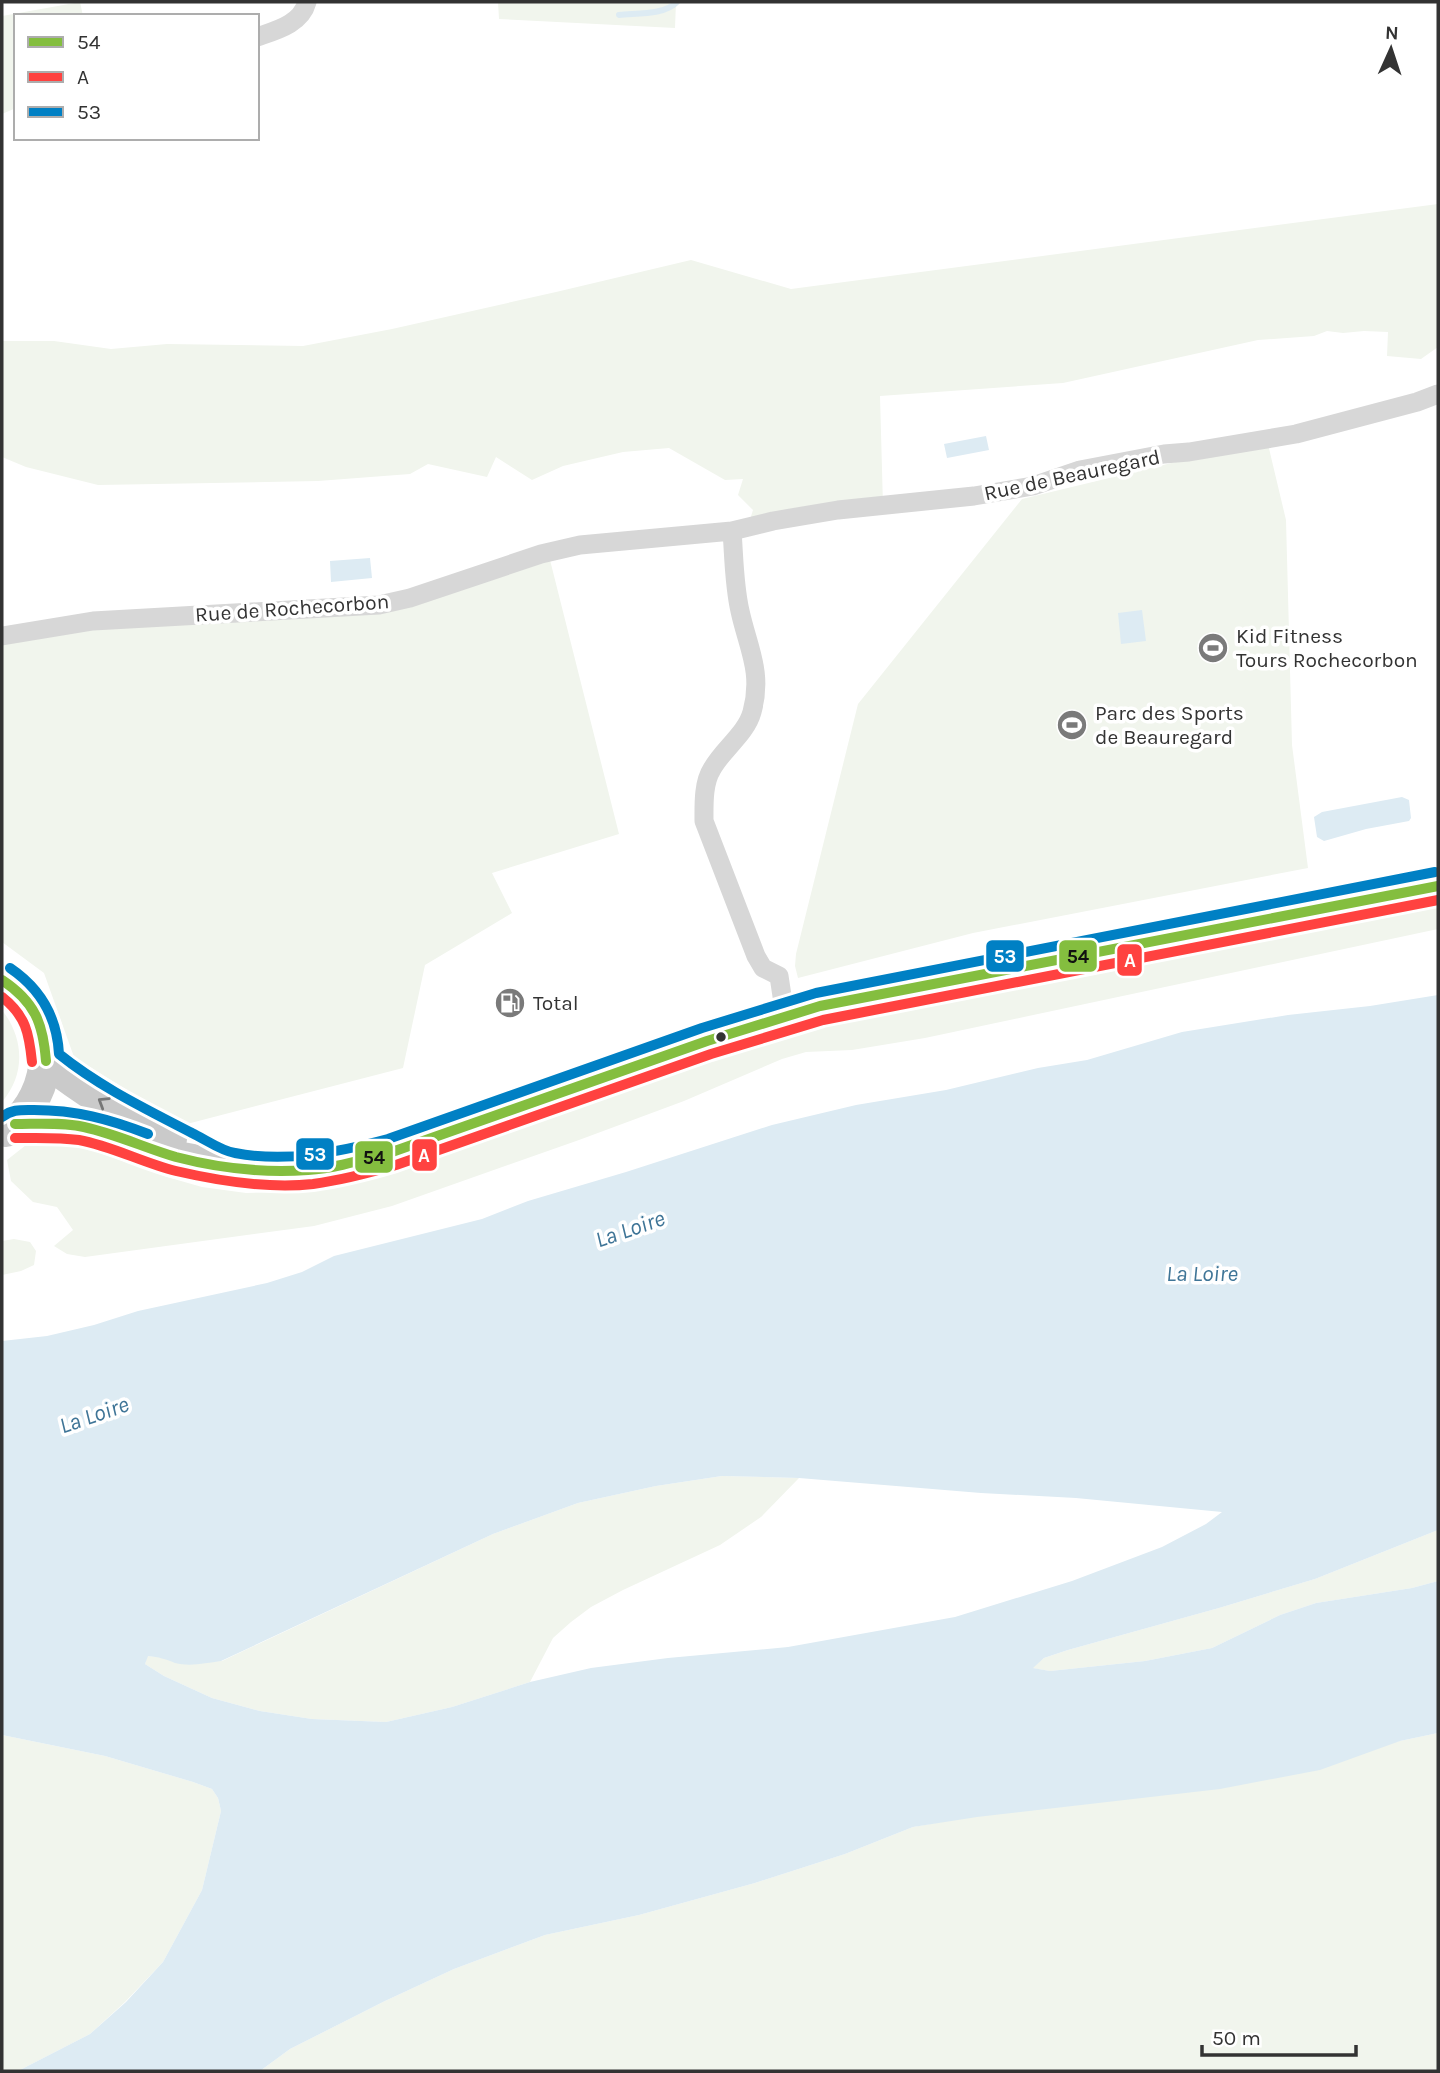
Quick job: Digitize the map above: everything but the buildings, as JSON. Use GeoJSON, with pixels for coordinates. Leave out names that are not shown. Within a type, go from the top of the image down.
{"type":"FeatureCollection","features":[{"type":"Feature","properties":{"kind":"main road"},"geometry":{"type":"LineString","coordinates":[[8,1129],[62,1124],[84,1127],[177,1157],[229,1167],[309,1170],[347,1164],[475,1125],[707,1041],[820,1006],[1438,886]]}},
{"type":"Feature","properties":{"kind":"main road"},"geometry":{"type":"LineString","coordinates":[[2,980],[12,986],[31,1007],[43,1033],[46,1061],[41,1084],[31,1106],[8,1129]]}},
{"type":"Feature","properties":{"kind":"main road"},"geometry":{"type":"LineString","coordinates":[[46,1061],[77,1086],[116,1110],[229,1167]]}},
{"type":"Feature","properties":{"kind":"street"},"geometry":{"type":"LineString","coordinates":[[259,36],[279,30],[294,21],[307,2]]}},
{"type":"Feature","properties":{"kind":"street","name":"Rue de Beauregard"},"geometry":{"type":"LineString","coordinates":[[737,529],[838,510],[974,496],[1033,486],[1080,470],[1164,453],[1202,450],[1296,434],[1438,394]]}},
{"type":"Feature","properties":{"kind":"street"},"geometry":{"type":"LineString","coordinates":[[737,529],[734,571],[740,611],[755,664],[756,685],[752,712],[747,723],[710,770],[704,800],[704,821],[756,956],[763,968],[779,976],[785,1016]]}},
{"type":"Feature","properties":{"kind":"street","name":"Rue de Rochecorbon"},"geometry":{"type":"LineString","coordinates":[[2,636],[93,621],[379,605],[410,598],[541,554],[580,545],[737,529]]}},
{"type":"Feature","properties":{"kind":"shaded area"},"geometry":{"type":"Polygon","coordinates":[[[80,2],[83,14],[14,14],[14,109],[2,114],[2,16],[80,2]]]}},
{"type":"Feature","properties":{"kind":"shaded area"},"geometry":{"type":"Polygon","coordinates":[[[498,2],[676,2],[675,28],[499,19],[498,2]]]}},
{"type":"Feature","properties":{"kind":"shaded area"},"geometry":{"type":"Polygon","coordinates":[[[1438,204],[1438,347],[1421,359],[1387,356],[1388,332],[1327,331],[1314,336],[1258,340],[1063,383],[880,396],[883,506],[747,529],[753,510],[738,495],[743,479],[725,480],[669,448],[623,452],[563,466],[532,480],[496,457],[487,477],[428,464],[410,474],[318,481],[98,485],[26,467],[2,457],[2,341],[54,341],[111,349],[167,344],[303,346],[392,329],[691,260],[791,289],[1438,204]]]}},
{"type":"Feature","properties":{"kind":"shaded area","name":"Parc des Sports de Beauregard"},"geometry":{"type":"Polygon","coordinates":[[[1267,440],[1286,520],[1292,745],[1308,868],[973,933],[798,978],[796,954],[858,704],[1022,499],[1267,440]]]}},
{"type":"Feature","properties":{"kind":"shaded area"},"geometry":{"type":"Polygon","coordinates":[[[550,560],[619,834],[492,873],[512,913],[425,965],[403,1068],[183,1125],[74,1057],[44,973],[2,942],[2,641],[62,628],[413,606],[550,560]]]}},
{"type":"Feature","properties":{"kind":"shaded area"},"geometry":{"type":"Polygon","coordinates":[[[1438,898],[1438,929],[925,1038],[852,1050],[806,1052],[782,1059],[684,1101],[579,1140],[392,1206],[314,1226],[85,1257],[67,1254],[54,1246],[73,1230],[57,1207],[33,1202],[11,1181],[7,1160],[26,1145],[64,1140],[167,1177],[202,1187],[246,1193],[307,1191],[381,1177],[822,1019],[1438,898]]]}},
{"type":"Feature","properties":{"kind":"shaded area"},"geometry":{"type":"Polygon","coordinates":[[[2,1010],[15,1032],[19,1056],[15,1080],[2,1102],[2,1010]]]}},
{"type":"Feature","properties":{"kind":"shaded area"},"geometry":{"type":"Polygon","coordinates":[[[14,1239],[30,1242],[36,1251],[34,1265],[2,1275],[2,1241],[14,1239]]]}},
{"type":"Feature","properties":{"kind":"shaded area"},"geometry":{"type":"Polygon","coordinates":[[[722,1476],[799,1478],[761,1517],[720,1545],[623,1590],[591,1607],[571,1622],[553,1638],[530,1682],[452,1707],[386,1722],[312,1719],[260,1711],[212,1698],[164,1676],[145,1664],[147,1656],[163,1657],[177,1663],[222,1661],[493,1534],[578,1503],[656,1486],[722,1476]]]}},
{"type":"Feature","properties":{"kind":"shaded area"},"geometry":{"type":"Polygon","coordinates":[[[1438,1530],[1438,1581],[1412,1588],[1316,1603],[1280,1615],[1212,1648],[1145,1661],[1050,1671],[1032,1668],[1044,1658],[1068,1650],[1315,1579],[1438,1530]]]}},
{"type":"Feature","properties":{"kind":"shaded area"},"geometry":{"type":"Polygon","coordinates":[[[1438,1733],[1438,2071],[260,2071],[290,2049],[454,1969],[545,1935],[639,1915],[755,1883],[845,1854],[913,1827],[1438,1733]]]}},
{"type":"Feature","properties":{"kind":"shaded area"},"geometry":{"type":"Polygon","coordinates":[[[2,1735],[105,1756],[193,1782],[212,1789],[218,1798],[221,1811],[202,1890],[163,1962],[90,2034],[18,2071],[2,2071],[2,1735]]]}},
{"type":"Feature","properties":{"kind":"water"},"geometry":{"type":"Polygon","coordinates":[[[986,436],[989,450],[947,458],[944,444],[986,436]]]}},
{"type":"Feature","properties":{"kind":"water"},"geometry":{"type":"Polygon","coordinates":[[[370,558],[372,578],[331,582],[330,561],[370,558]]]}},
{"type":"Feature","properties":{"kind":"water"},"geometry":{"type":"Polygon","coordinates":[[[1142,610],[1146,641],[1121,644],[1118,613],[1142,610]]]}},
{"type":"Feature","properties":{"kind":"water"},"geometry":{"type":"Polygon","coordinates":[[[1402,797],[1409,800],[1409,821],[1324,841],[1317,837],[1314,817],[1322,812],[1402,797]]]}},
{"type":"Feature","properties":{"kind":"water","name":"La Loire"},"geometry":{"type":"Polygon","coordinates":[[[1438,995],[1438,1530],[1315,1579],[1068,1650],[1044,1658],[1033,1668],[1050,1671],[1145,1661],[1212,1648],[1280,1615],[1316,1603],[1412,1588],[1438,1581],[1438,1733],[1400,1741],[1320,1770],[1220,1789],[913,1827],[845,1854],[755,1883],[639,1915],[545,1935],[454,1969],[290,2049],[260,2071],[18,2071],[90,2034],[126,2002],[163,1962],[202,1890],[221,1811],[218,1798],[212,1789],[193,1782],[105,1756],[2,1735],[2,1341],[47,1336],[138,1311],[267,1283],[302,1272],[334,1256],[482,1219],[528,1201],[772,1125],[856,1105],[946,1090],[1038,1068],[1087,1060],[1182,1032],[1288,1015],[1438,995]],[[722,1476],[656,1486],[578,1503],[493,1534],[221,1661],[186,1665],[148,1656],[145,1664],[164,1676],[212,1698],[260,1711],[312,1719],[386,1722],[452,1707],[530,1682],[591,1668],[788,1647],[955,1617],[1072,1581],[1162,1547],[1206,1524],[1222,1512],[1076,1498],[799,1478],[722,1476]]]}},
{"type":"Feature","properties":{"kind":"waterway"},"geometry":{"type":"LineString","coordinates":[[619,15],[658,11],[677,2]]}},
{"type":"Feature","properties":{"kind":"transit line","name":"53"},"geometry":{"type":"LineString","coordinates":[[10,968],[30,985],[45,1005],[55,1028],[59,1054],[107,1087],[224,1150],[254,1156],[313,1155],[388,1139],[702,1028],[816,993],[1435,872]]}},
{"type":"Feature","properties":{"kind":"transit line","name":"54"},"geometry":{"type":"LineString","coordinates":[[15,1124],[76,1125],[108,1133],[176,1157],[225,1167],[275,1171],[330,1167],[392,1152],[707,1041],[820,1006],[1438,886]]}},
{"type":"Feature","properties":{"kind":"transit line","name":"A"},"geometry":{"type":"LineString","coordinates":[[15,1138],[79,1140],[164,1168],[226,1181],[261,1185],[324,1182],[396,1165],[711,1054],[823,1020],[1438,900]]}},
{"type":"Feature","properties":{"kind":"transit line","name":"54"},"geometry":{"type":"LineString","coordinates":[[2,980],[30,1005],[39,1024],[46,1061]]}},
{"type":"Feature","properties":{"kind":"transit line","name":"A"},"geometry":{"type":"LineString","coordinates":[[2,997],[16,1011],[25,1026],[32,1062]]}},
{"type":"Feature","properties":{"kind":"transit line","name":"53"},"geometry":{"type":"LineString","coordinates":[[2,1117],[21,1110],[49,1110],[106,1120],[148,1134]]}},
{"type":"Feature","properties":{"kind":"place","name":"Kid Fitness Tours Rochecorbon"},"geometry":{"type":"Point","coordinates":[1213,648]}},
{"type":"Feature","properties":{"kind":"place","name":"Parc des Sports de Beauregard"},"geometry":{"type":"Point","coordinates":[1072,725]}},
{"type":"Feature","properties":{"kind":"place","name":"Total"},"geometry":{"type":"Point","coordinates":[510,1003]}}]}
